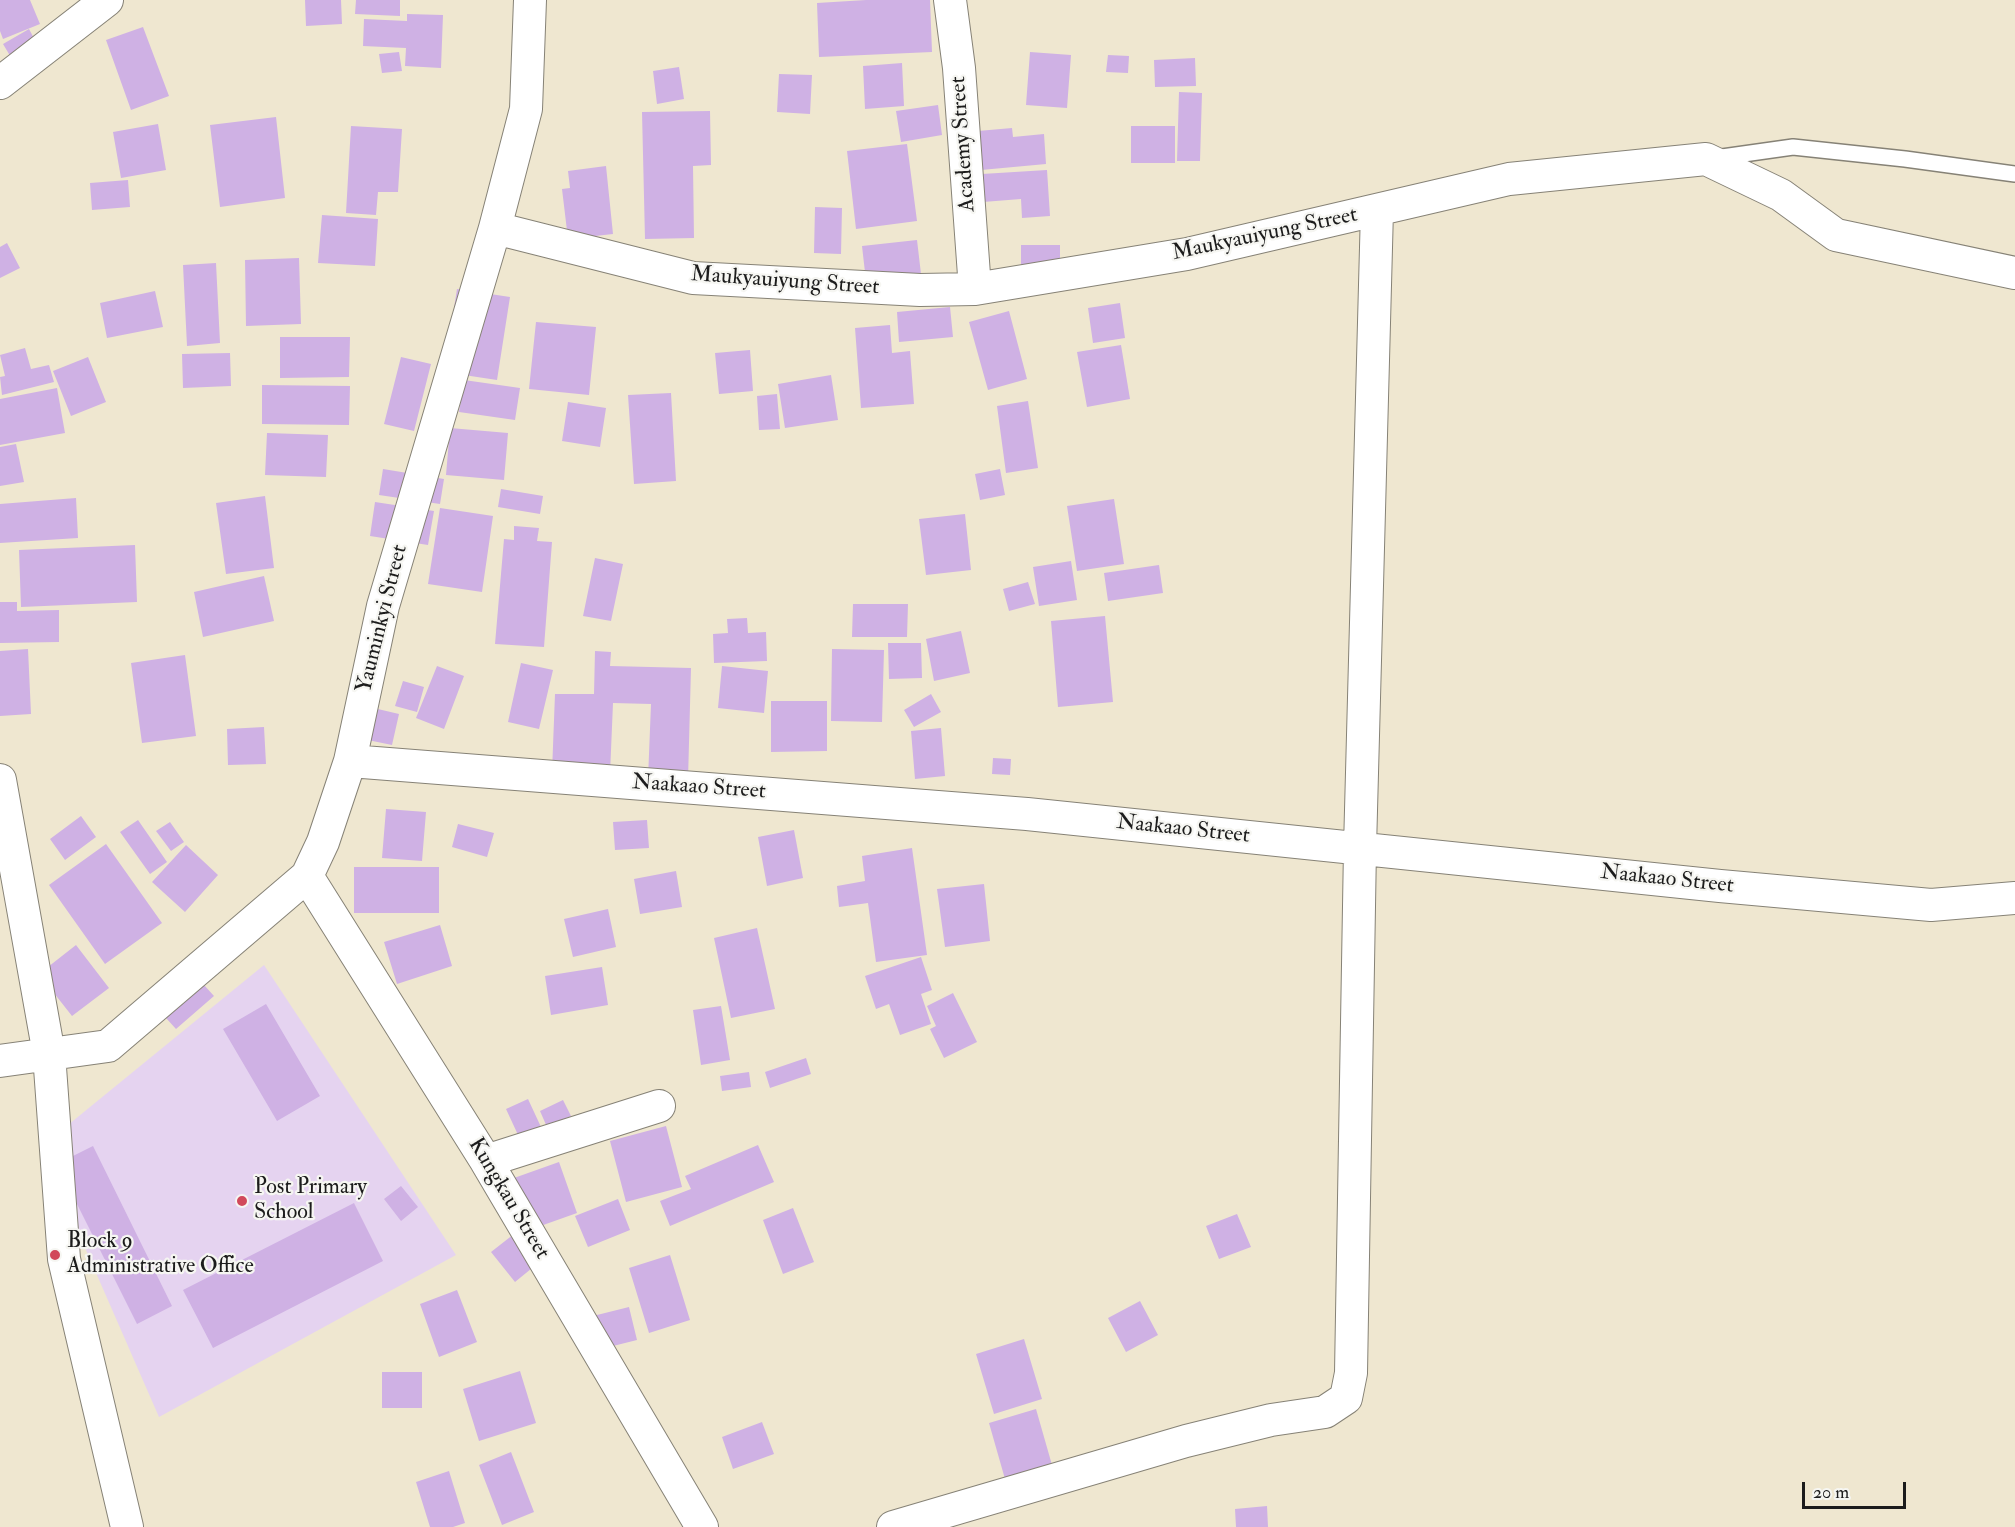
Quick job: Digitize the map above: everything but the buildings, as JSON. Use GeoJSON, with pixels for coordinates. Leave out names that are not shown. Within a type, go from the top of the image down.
{"type":"FeatureCollection","features":[{"type":"Feature","properties":{"kind":"street"},"geometry":{"type":"LineString","coordinates":[[0,83],[107,0]]}},
{"type":"Feature","properties":{"kind":"street","name":"Yauminkyi Street"},"geometry":{"type":"LineString","coordinates":[[0,1061],[108,1046],[307,876],[323,842],[350,761],[383,606],[495,228],[526,109],[530,0]]}},
{"type":"Feature","properties":{"kind":"street","name":"Academy Street"},"geometry":{"type":"LineString","coordinates":[[950,0],[959,68],[975,289]]}},
{"type":"Feature","properties":{"kind":"street"},"geometry":{"type":"LineString","coordinates":[[1706,159],[1782,195],[1836,235],[2015,273]]}},
{"type":"Feature","properties":{"kind":"street","name":"Maukyauiyung Street"},"geometry":{"type":"LineString","coordinates":[[495,228],[693,278],[920,291],[975,289],[1187,254],[1509,179],[1706,159]]}},
{"type":"Feature","properties":{"kind":"street"},"geometry":{"type":"LineString","coordinates":[[892,1527],[1186,1441],[1271,1420],[1324,1412],[1346,1398],[1351,1373],[1360,848],[1377,210]]}},
{"type":"Feature","properties":{"kind":"street","name":"Naakaao Street"},"geometry":{"type":"LineString","coordinates":[[350,761],[1015,813],[1732,887],[1931,905],[2015,898]]}},
{"type":"Feature","properties":{"kind":"street"},"geometry":{"type":"LineString","coordinates":[[0,780],[4,830],[49,1054],[64,1259],[127,1527]]}},
{"type":"Feature","properties":{"kind":"street","name":"Kungkau Street"},"geometry":{"type":"LineString","coordinates":[[307,876],[486,1161],[702,1527]]}},
{"type":"Feature","properties":{"kind":"street"},"geometry":{"type":"LineString","coordinates":[[486,1161],[659,1106]]}},
{"type":"Feature","properties":{"kind":"lane"},"geometry":{"type":"LineString","coordinates":[[1706,159],[1793,147],[2015,174]]}},
{"type":"Feature","properties":{"kind":"shaded area","name":"Post Primary School"},"geometry":{"type":"Polygon","coordinates":[[[264,965],[456,1255],[159,1417],[41,1147],[264,965]]]}},
{"type":"Feature","properties":{"kind":"place","name":"Post Primary School"},"geometry":{"type":"Point","coordinates":[242,1201]}},
{"type":"Feature","properties":{"kind":"place","name":"Block 9 Administrative Office"},"geometry":{"type":"Point","coordinates":[55,1255]}}]}
